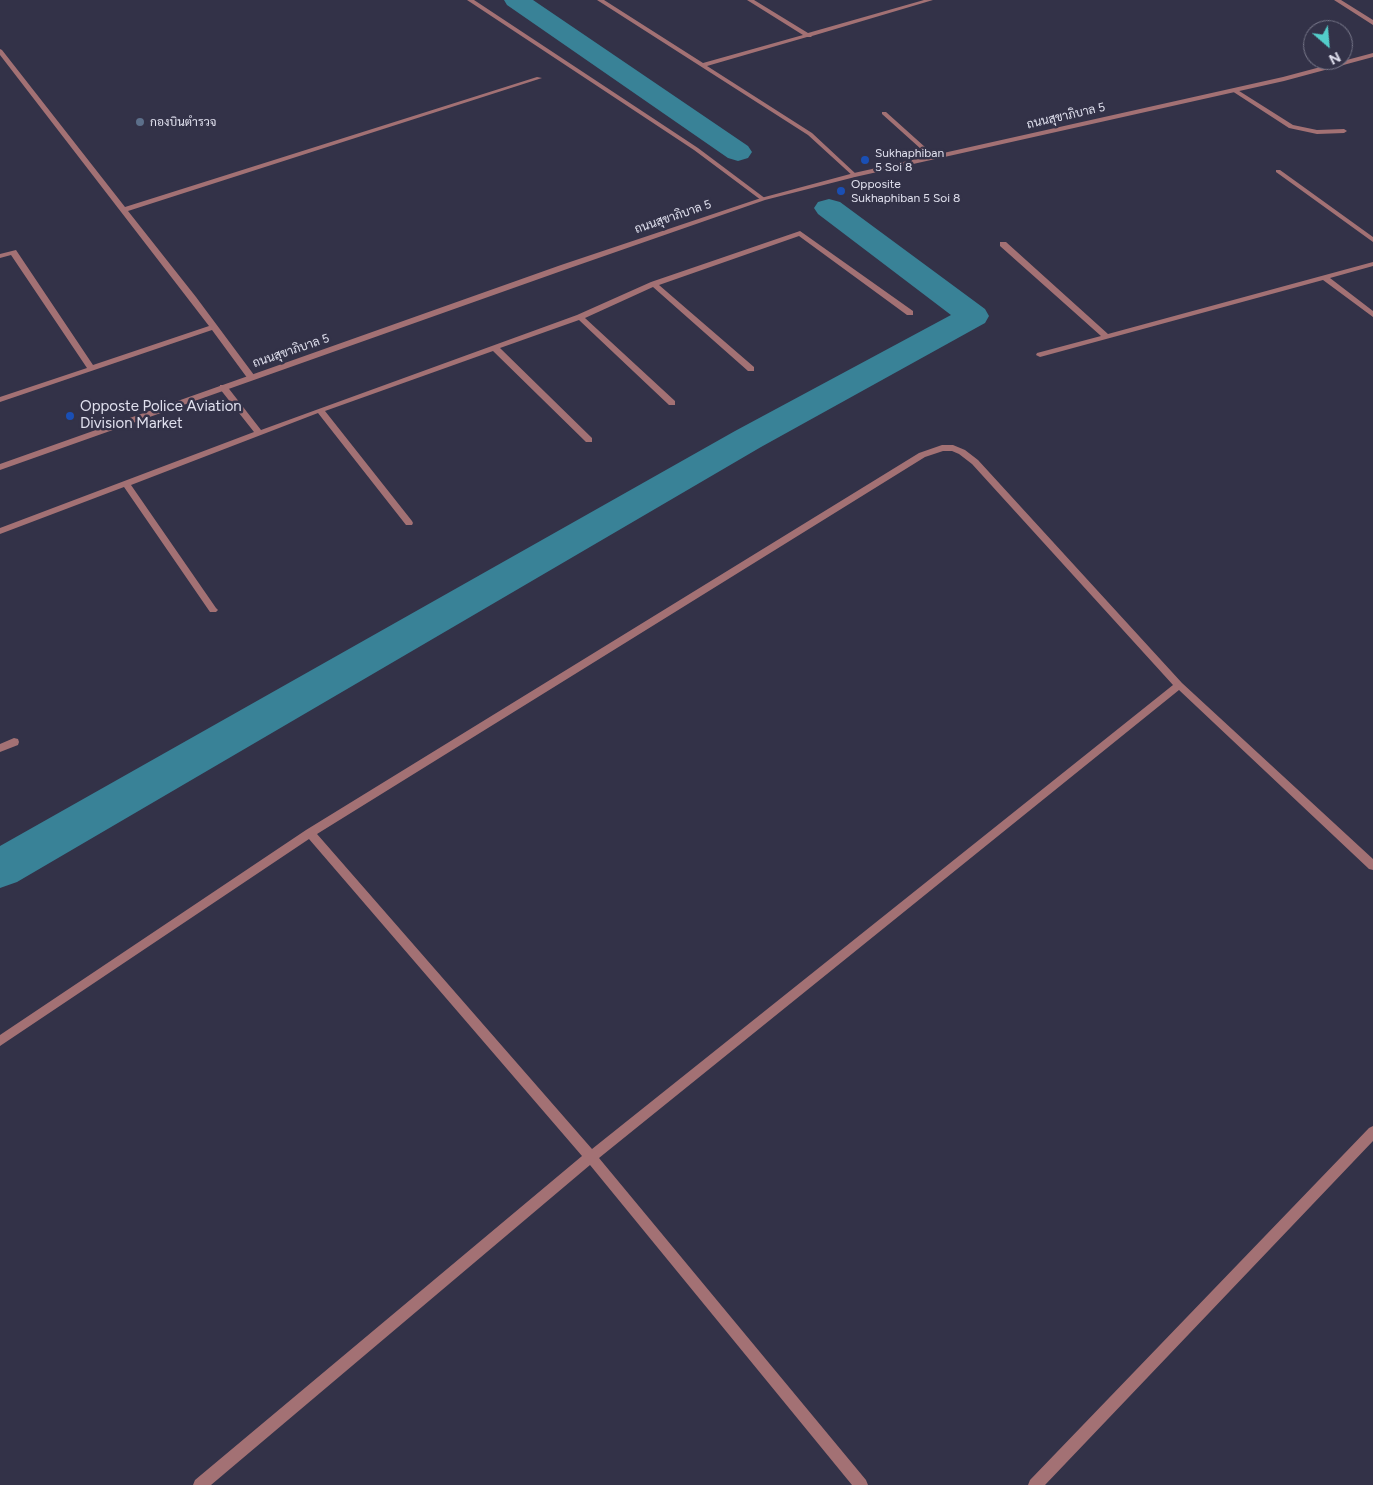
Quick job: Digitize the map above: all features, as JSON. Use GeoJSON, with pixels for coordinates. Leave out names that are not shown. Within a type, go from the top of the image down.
{"type":"FeatureCollection","features":[{"type":"Feature","properties":{"kind":"street"},"geometry":{"type":"LineString","coordinates":[[470,0],[696,149],[763,199]]}},
{"type":"Feature","properties":{"kind":"street"},"geometry":{"type":"LineString","coordinates":[[600,0],[810,134],[854,175]]}},
{"type":"Feature","properties":{"kind":"street"},"geometry":{"type":"LineString","coordinates":[[750,0],[809,36]]}},
{"type":"Feature","properties":{"kind":"street"},"geometry":{"type":"LineString","coordinates":[[912,0],[919,4]]}},
{"type":"Feature","properties":{"kind":"street"},"geometry":{"type":"LineString","coordinates":[[703,65],[930,0]]}},
{"type":"Feature","properties":{"kind":"street"},"geometry":{"type":"LineString","coordinates":[[1337,0],[1373,23]]}},
{"type":"Feature","properties":{"kind":"street"},"geometry":{"type":"LineString","coordinates":[[0,51],[251,377]]}},
{"type":"Feature","properties":{"kind":"street","name":"ถนนสุขาภิบาล 5"},"geometry":{"type":"LineString","coordinates":[[0,467],[251,377],[763,199],[854,175],[1234,90],[1373,54]]}},
{"type":"Feature","properties":{"kind":"street"},"geometry":{"type":"LineString","coordinates":[[124,210],[539,78]]}},
{"type":"Feature","properties":{"kind":"street"},"geometry":{"type":"LineString","coordinates":[[1234,90],[1291,127],[1318,132],[1344,130]]}},
{"type":"Feature","properties":{"kind":"street"},"geometry":{"type":"LineString","coordinates":[[884,113],[933,157]]}},
{"type":"Feature","properties":{"kind":"street"},"geometry":{"type":"LineString","coordinates":[[1278,171],[1373,240]]}},
{"type":"Feature","properties":{"kind":"street"},"geometry":{"type":"LineString","coordinates":[[0,531],[320,410],[580,317],[654,284],[800,233],[910,314]]}},
{"type":"Feature","properties":{"kind":"street"},"geometry":{"type":"LineString","coordinates":[[1003,244],[1107,337]]}},
{"type":"Feature","properties":{"kind":"street"},"geometry":{"type":"LineString","coordinates":[[0,256],[13,252],[92,369]]}},
{"type":"Feature","properties":{"kind":"street"},"geometry":{"type":"LineString","coordinates":[[1040,355],[1373,264]]}},
{"type":"Feature","properties":{"kind":"street"},"geometry":{"type":"LineString","coordinates":[[1324,277],[1373,314]]}},
{"type":"Feature","properties":{"kind":"street"},"geometry":{"type":"LineString","coordinates":[[654,284],[752,369]]}},
{"type":"Feature","properties":{"kind":"street"},"geometry":{"type":"LineString","coordinates":[[580,317],[672,404]]}},
{"type":"Feature","properties":{"kind":"street"},"geometry":{"type":"LineString","coordinates":[[0,400],[213,327]]}},
{"type":"Feature","properties":{"kind":"street"},"geometry":{"type":"LineString","coordinates":[[494,348],[589,440]]}},
{"type":"Feature","properties":{"kind":"street"},"geometry":{"type":"LineString","coordinates":[[223,387],[259,433]]}},
{"type":"Feature","properties":{"kind":"street"},"geometry":{"type":"LineString","coordinates":[[320,410],[409,523]]}},
{"type":"Feature","properties":{"kind":"street"},"geometry":{"type":"LineString","coordinates":[[0,1042],[310,833],[922,455],[942,448],[953,448],[975,462],[1179,685],[1373,866]]}},
{"type":"Feature","properties":{"kind":"street"},"geometry":{"type":"LineString","coordinates":[[126,484],[213,610]]}},
{"type":"Feature","properties":{"kind":"street"},"geometry":{"type":"LineString","coordinates":[[200,1485],[591,1157],[1179,685]]}},
{"type":"Feature","properties":{"kind":"street"},"geometry":{"type":"LineString","coordinates":[[0,748],[14,742]]}},
{"type":"Feature","properties":{"kind":"street"},"geometry":{"type":"LineString","coordinates":[[310,833],[591,1157],[861,1485]]}},
{"type":"Feature","properties":{"kind":"street"},"geometry":{"type":"LineString","coordinates":[[1035,1485],[1373,1132]]}},
{"type":"Feature","properties":{"kind":"waterway"},"geometry":{"type":"LineString","coordinates":[[516,0],[738,152]]}},
{"type":"Feature","properties":{"kind":"waterway"},"geometry":{"type":"LineString","coordinates":[[0,869],[748,439],[973,316],[829,208]]}},
{"type":"Feature","properties":{"kind":"place","name":"กองบินตำรวจ"},"geometry":{"type":"Point","coordinates":[140,122]}},
{"type":"Feature","properties":{"kind":"place","name":"Sukhaphiban 5 Soi 8"},"geometry":{"type":"Point","coordinates":[865,160]}},
{"type":"Feature","properties":{"kind":"place","name":"Opposite Sukhaphiban 5 Soi 8"},"geometry":{"type":"Point","coordinates":[841,191]}},
{"type":"Feature","properties":{"kind":"place","name":"Opposte Police Aviation Division Market"},"geometry":{"type":"Point","coordinates":[70,416]}}]}
